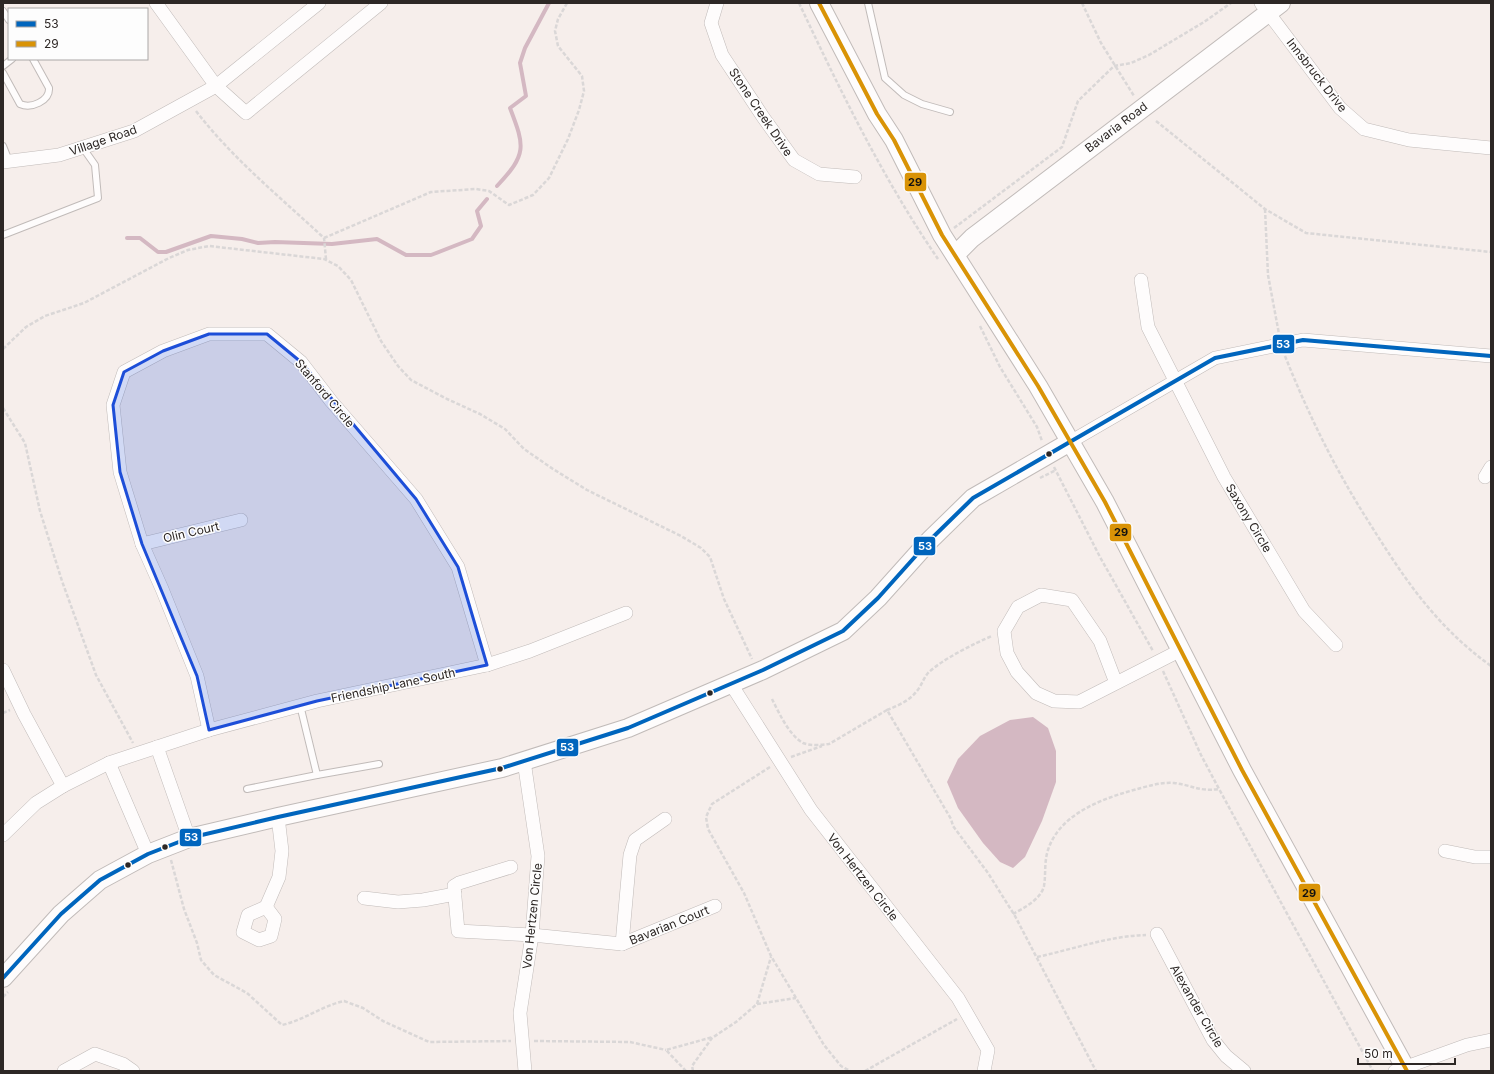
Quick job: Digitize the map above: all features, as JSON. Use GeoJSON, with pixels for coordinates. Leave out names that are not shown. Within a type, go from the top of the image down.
{"type":"FeatureCollection","features":[{"type":"Feature","properties":{"kind":"street"},"geometry":{"type":"LineString","coordinates":[[156,3],[216,86],[246,113],[381,3]]}},
{"type":"Feature","properties":{"kind":"street","name":"Village Road"},"geometry":{"type":"LineString","coordinates":[[6,162],[59,155],[134,131],[216,86],[319,3]]}},
{"type":"Feature","properties":{"kind":"street","name":"Stone Creek Drive"},"geometry":{"type":"LineString","coordinates":[[716,3],[711,22],[722,54],[763,117],[794,160],[818,174],[855,177]]}},
{"type":"Feature","properties":{"kind":"street"},"geometry":{"type":"LineString","coordinates":[[818,3],[877,114],[894,140],[935,240],[1038,386],[1105,502],[1242,770],[1402,1070],[1467,1045],[1491,1040]]}},
{"type":"Feature","properties":{"kind":"street","name":"Innsbruck Drive"},"geometry":{"type":"LineString","coordinates":[[1270,6],[1340,108],[1364,129],[1409,140],[1491,148]]}},
{"type":"Feature","properties":{"kind":"street","name":"Bavaria Road"},"geometry":{"type":"LineString","coordinates":[[948,259],[972,238],[1270,6]]}},
{"type":"Feature","properties":{"kind":"street","name":"Saxony Circle"},"geometry":{"type":"LineString","coordinates":[[1140,280],[1148,327],[1224,477],[1304,611],[1336,645]]}},
{"type":"Feature","properties":{"kind":"street","name":"Stanford Circle"},"geometry":{"type":"LineString","coordinates":[[209,730],[197,676],[142,544],[120,472],[112,405],[124,372],[162,351],[209,334],[267,334],[301,362],[334,405],[416,499],[458,567],[487,666]]}},
{"type":"Feature","properties":{"kind":"street"},"geometry":{"type":"LineString","coordinates":[[3,978],[61,914],[100,880],[148,854],[189,838],[502,768],[628,728],[731,684],[843,631],[878,598],[930,540],[973,498],[1216,358],[1303,340],[1491,356]]}},
{"type":"Feature","properties":{"kind":"street","name":"Olin Court"},"geometry":{"type":"LineString","coordinates":[[142,544],[241,520]]}},
{"type":"Feature","properties":{"kind":"street"},"geometry":{"type":"LineString","coordinates":[[1116,683],[1100,641],[1072,600],[1041,595],[1018,607],[1004,631],[1007,653],[1017,672],[1036,692],[1054,701],[1079,702],[1181,650]]}},
{"type":"Feature","properties":{"kind":"street","name":"Friendship Lane South"},"geometry":{"type":"LineString","coordinates":[[3,835],[36,803],[63,786],[109,763],[209,730],[300,705],[487,666],[530,651],[626,613]]}},
{"type":"Feature","properties":{"kind":"street"},"geometry":{"type":"LineString","coordinates":[[3,670],[24,714],[63,786]]}},
{"type":"Feature","properties":{"kind":"street","name":"Von Hertzen Circle"},"geometry":{"type":"LineString","coordinates":[[731,684],[811,810],[958,998],[988,1050],[984,1071]]}},
{"type":"Feature","properties":{"kind":"street"},"geometry":{"type":"LineString","coordinates":[[156,747],[189,838]]}},
{"type":"Feature","properties":{"kind":"street","name":"Von Hertzen Circle"},"geometry":{"type":"LineString","coordinates":[[524,761],[538,856],[532,935],[520,1013],[525,1071]]}},
{"type":"Feature","properties":{"kind":"street"},"geometry":{"type":"LineString","coordinates":[[109,763],[148,854]]}},
{"type":"Feature","properties":{"kind":"street"},"geometry":{"type":"LineString","coordinates":[[266,907],[279,877],[282,851],[278,817]]}},
{"type":"Feature","properties":{"kind":"street","name":"Bavarian Court"},"geometry":{"type":"LineString","coordinates":[[622,944],[630,855],[635,840],[665,819]]}},
{"type":"Feature","properties":{"kind":"street"},"geometry":{"type":"LineString","coordinates":[[1445,851],[1475,857],[1491,857]]}},
{"type":"Feature","properties":{"kind":"street"},"geometry":{"type":"LineString","coordinates":[[364,898],[398,902],[423,900],[455,894],[454,886],[459,883],[511,867]]}},
{"type":"Feature","properties":{"kind":"street","name":"Bavarian Court"},"geometry":{"type":"LineString","coordinates":[[455,894],[458,930],[532,935],[622,944],[716,906]]}},
{"type":"Feature","properties":{"kind":"street","name":"Alexander Circle"},"geometry":{"type":"LineString","coordinates":[[1157,934],[1213,1040],[1226,1056],[1244,1071]]}},
{"type":"Feature","properties":{"kind":"street"},"geometry":{"type":"LineString","coordinates":[[64,1071],[95,1054],[123,1064],[133,1071]]}},
{"type":"Feature","properties":{"kind":"lane"},"geometry":{"type":"LineString","coordinates":[[868,3],[885,78],[904,94],[922,104],[950,112]]}},
{"type":"Feature","properties":{"kind":"lane"},"geometry":{"type":"LineString","coordinates":[[3,73],[20,104],[29,106],[45,100],[48,97],[49,88],[34,60]]}},
{"type":"Feature","properties":{"kind":"lane"},"geometry":{"type":"LineString","coordinates":[[3,146],[6,162]]}},
{"type":"Feature","properties":{"kind":"lane"},"geometry":{"type":"LineString","coordinates":[[3,236],[98,198],[95,166],[83,147]]}},
{"type":"Feature","properties":{"kind":"lane"},"geometry":{"type":"LineString","coordinates":[[300,705],[317,775]]}},
{"type":"Feature","properties":{"kind":"lane"},"geometry":{"type":"LineString","coordinates":[[247,789],[379,764]]}},
{"type":"Feature","properties":{"kind":"path"},"geometry":{"type":"LineString","coordinates":[[324,238],[431,192],[476,189],[489,191],[509,205],[533,195],[549,178],[568,139],[584,91],[582,76],[558,46],[554,31],[558,19],[567,3]]}},
{"type":"Feature","properties":{"kind":"path"},"geometry":{"type":"LineString","coordinates":[[799,3],[821,52],[895,190],[935,240],[948,259]]}},
{"type":"Feature","properties":{"kind":"path"},"geometry":{"type":"LineString","coordinates":[[1082,3],[1101,43],[1135,98]]}},
{"type":"Feature","properties":{"kind":"path"},"geometry":{"type":"LineString","coordinates":[[935,240],[966,219],[1062,147],[1078,101],[1114,66],[1131,63],[1149,55],[1204,22],[1231,3]]}},
{"type":"Feature","properties":{"kind":"path"},"geometry":{"type":"LineString","coordinates":[[188,101],[212,131],[231,151],[270,190],[324,238],[326,259]]}},
{"type":"Feature","properties":{"kind":"path"},"geometry":{"type":"LineString","coordinates":[[1156,121],[1265,209],[1306,233],[1491,252]]}},
{"type":"Feature","properties":{"kind":"path"},"geometry":{"type":"LineString","coordinates":[[1265,209],[1268,275],[1281,344],[1326,449],[1353,499],[1388,554],[1440,622],[1491,666]]}},
{"type":"Feature","properties":{"kind":"path"},"geometry":{"type":"LineString","coordinates":[[3,349],[26,326],[45,316],[84,302],[169,258],[188,250],[209,246],[314,256],[326,259],[338,266],[351,280],[380,341],[398,366],[411,380],[480,414],[505,429],[524,449],[587,490],[681,536],[701,548],[710,557],[724,599],[754,663]]}},
{"type":"Feature","properties":{"kind":"path"},"geometry":{"type":"LineString","coordinates":[[980,326],[1000,367],[1037,427],[1056,470],[1100,557],[1159,662],[1201,755],[1373,1071]]}},
{"type":"Feature","properties":{"kind":"path"},"geometry":{"type":"LineString","coordinates":[[3,408],[25,444],[40,511],[62,581],[96,675],[138,753]]}},
{"type":"Feature","properties":{"kind":"path"},"geometry":{"type":"LineString","coordinates":[[850,1071],[841,1066],[824,1044],[771,956],[744,893],[708,829],[706,817],[712,804],[780,761],[828,744],[905,701],[916,692],[928,673],[943,662],[986,638],[1004,631]]}},
{"type":"Feature","properties":{"kind":"path"},"geometry":{"type":"LineString","coordinates":[[772,699],[791,731],[804,743],[820,745],[828,744]]}},
{"type":"Feature","properties":{"kind":"path"},"geometry":{"type":"LineString","coordinates":[[887,710],[953,826],[988,873],[1013,914],[1096,1071]]}},
{"type":"Feature","properties":{"kind":"path"},"geometry":{"type":"LineString","coordinates":[[1013,914],[1026,907],[1037,898],[1044,887],[1048,849],[1058,831],[1069,820],[1089,807],[1114,795],[1158,784],[1174,783],[1205,791],[1219,789]]}},
{"type":"Feature","properties":{"kind":"path"},"geometry":{"type":"LineString","coordinates":[[171,858],[184,909],[197,942],[201,960],[214,975],[247,993],[282,1025],[296,1022],[316,1010],[344,1001],[363,1008],[383,1021],[429,1042],[630,1042],[666,1050],[709,1037],[714,1037]]}},
{"type":"Feature","properties":{"kind":"path"},"geometry":{"type":"LineString","coordinates":[[1037,957],[1127,936],[1157,934]]}},
{"type":"Feature","properties":{"kind":"path"},"geometry":{"type":"LineString","coordinates":[[757,1004],[771,956]]}},
{"type":"Feature","properties":{"kind":"path"},"geometry":{"type":"LineString","coordinates":[[693,1071],[692,1066],[694,1062],[714,1037],[736,1022],[757,1004],[796,998]]}},
{"type":"Feature","properties":{"kind":"path"},"geometry":{"type":"LineString","coordinates":[[865,1071],[966,1013]]}},
{"type":"Feature","properties":{"kind":"path"},"geometry":{"type":"LineString","coordinates":[[666,1050],[686,1071]]}},
{"type":"Feature","properties":{"kind":"highlighted area"},"geometry":{"type":"Polygon","coordinates":[[[209,334],[267,334],[301,362],[416,499],[458,567],[487,665],[317,701],[209,730],[197,676],[142,544],[120,472],[113,405],[124,372],[163,351],[209,334]]]}},
{"type":"Feature","properties":{"kind":"shaded area"},"geometry":{"type":"Polygon","coordinates":[[[1033,717],[1048,728],[1056,751],[1056,782],[1042,821],[1025,857],[1013,868],[1000,862],[983,843],[958,808],[947,782],[958,759],[980,736],[1010,720],[1033,717]]]}},
{"type":"Feature","properties":{"kind":"waterway"},"geometry":{"type":"LineString","coordinates":[[497,186],[514,166],[518,158],[520,150],[519,132],[510,108],[526,96],[520,63],[525,48],[549,3]]}},
{"type":"Feature","properties":{"kind":"waterway"},"geometry":{"type":"LineString","coordinates":[[127,238],[140,238],[158,252],[166,252],[211,236],[242,239],[258,243],[275,242],[332,244],[377,239],[406,255],[431,255],[472,239],[481,226],[477,211],[487,199]]}},
{"type":"Feature","properties":{"kind":"transit line","name":"29"},"geometry":{"type":"LineString","coordinates":[[819,3],[877,114],[894,140],[942,235],[1038,386],[1105,502],[1242,770],[1407,1071]]}},
{"type":"Feature","properties":{"kind":"transit line","name":"53"},"geometry":{"type":"LineString","coordinates":[[3,978],[61,914],[100,880],[148,854],[189,838],[502,768],[628,728],[763,670],[843,631],[878,598],[930,540],[973,498],[1215,358],[1303,340],[1491,356]]}}]}
